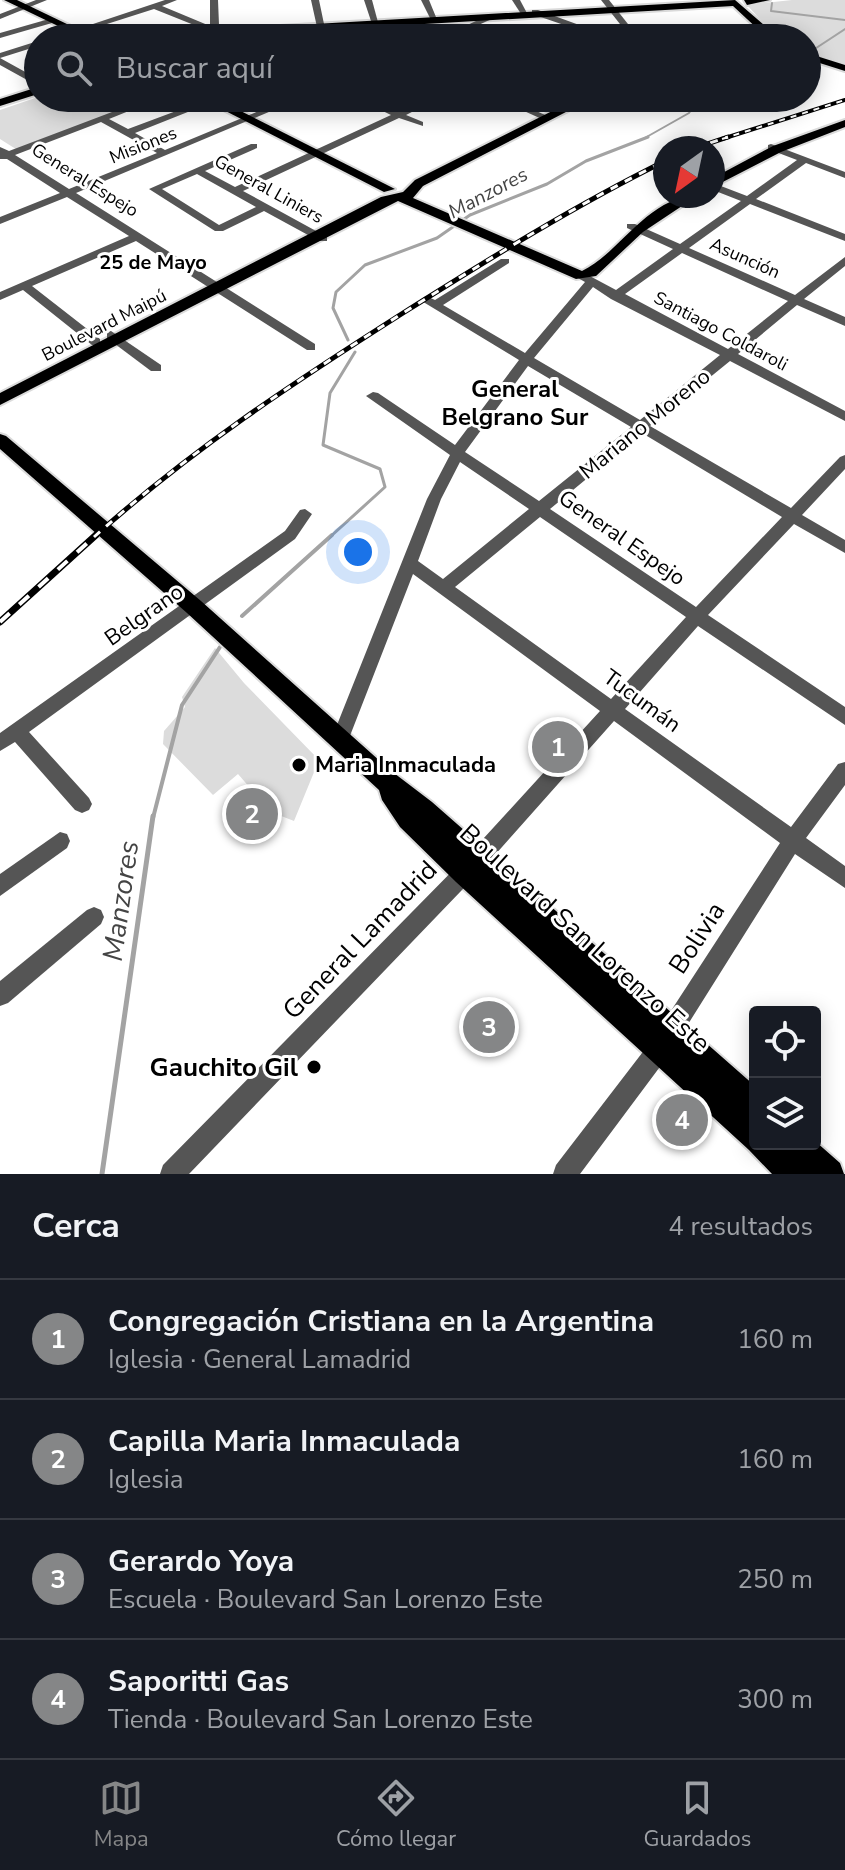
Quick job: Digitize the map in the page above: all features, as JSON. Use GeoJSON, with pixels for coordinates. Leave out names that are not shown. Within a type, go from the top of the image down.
{"type":"FeatureCollection","features":[{"type":"Feature","properties":{"kind":"main road"},"geometry":{"type":"LineString","coordinates":[[6,0],[57,24]]}},
{"type":"Feature","properties":{"kind":"main road"},"geometry":{"type":"LineString","coordinates":[[434,19],[609,6],[765,0]]}},
{"type":"Feature","properties":{"kind":"main road"},"geometry":{"type":"LineString","coordinates":[[609,6],[736,2],[759,24]]}},
{"type":"Feature","properties":{"kind":"main road"},"geometry":{"type":"LineString","coordinates":[[25,8],[55,24]]}},
{"type":"Feature","properties":{"kind":"main road"},"geometry":{"type":"LineString","coordinates":[[348,24],[531,13]]}},
{"type":"Feature","properties":{"kind":"main road"},"geometry":{"type":"LineString","coordinates":[[821,60],[845,68]]}},
{"type":"Feature","properties":{"kind":"main road"},"geometry":{"type":"LineString","coordinates":[[0,102],[24,93]]}},
{"type":"Feature","properties":{"kind":"main road","name":"Santiago Coldaroli"},"geometry":{"type":"LineString","coordinates":[[239,112],[583,277]]}},
{"type":"Feature","properties":{"kind":"main road","name":"Boulevard Maipú"},"geometry":{"type":"LineString","coordinates":[[545,117],[553,112]]}},
{"type":"Feature","properties":{"kind":"main road","name":"Boulevard Maipú"},"geometry":{"type":"LineString","coordinates":[[0,400],[115,337],[556,112]]}},
{"type":"Feature","properties":{"kind":"main road"},"geometry":{"type":"LineString","coordinates":[[725,175],[774,148],[845,120]]}},
{"type":"Feature","properties":{"kind":"main road"},"geometry":{"type":"LineString","coordinates":[[583,277],[591,273],[635,228],[662,208]]}},
{"type":"Feature","properties":{"kind":"main road"},"geometry":{"type":"LineString","coordinates":[[635,228],[670,208]]}},
{"type":"Feature","properties":{"kind":"main road","name":"Boulevard Maipú"},"geometry":{"type":"LineString","coordinates":[[0,392],[96,342],[115,337]]}},
{"type":"Feature","properties":{"kind":"main road","name":"Boulevard San Lorenzo Este"},"geometry":{"type":"LineString","coordinates":[[0,440],[194,607],[382,778],[424,810],[472,865],[666,1039],[749,1101]]}},
{"type":"Feature","properties":{"kind":"main road","name":"Boulevard San Lorenzo Este"},"geometry":{"type":"LineString","coordinates":[[666,1039],[749,1130]]}},
{"type":"Feature","properties":{"kind":"main road"},"geometry":{"type":"LineString","coordinates":[[768,1150],[794,1174]]}},
{"type":"Feature","properties":{"kind":"main road"},"geometry":{"type":"LineString","coordinates":[[803,1150],[829,1174]]}},
{"type":"Feature","properties":{"kind":"street"},"geometry":{"type":"LineString","coordinates":[[0,17],[43,0]]}},
{"type":"Feature","properties":{"kind":"street"},"geometry":{"type":"LineString","coordinates":[[140,0],[192,24]]}},
{"type":"Feature","properties":{"kind":"street"},"geometry":{"type":"LineString","coordinates":[[104,24],[173,0]]}},
{"type":"Feature","properties":{"kind":"street"},"geometry":{"type":"LineString","coordinates":[[214,0],[215,24]]}},
{"type":"Feature","properties":{"kind":"street"},"geometry":{"type":"LineString","coordinates":[[315,0],[321,24]]}},
{"type":"Feature","properties":{"kind":"street"},"geometry":{"type":"LineString","coordinates":[[368,0],[375,22]]}},
{"type":"Feature","properties":{"kind":"street"},"geometry":{"type":"LineString","coordinates":[[425,0],[434,19]]}},
{"type":"Feature","properties":{"kind":"street"},"geometry":{"type":"LineString","coordinates":[[516,0],[531,13],[567,24]]}},
{"type":"Feature","properties":{"kind":"street"},"geometry":{"type":"LineString","coordinates":[[609,6],[624,24]]}},
{"type":"Feature","properties":{"kind":"street"},"geometry":{"type":"LineString","coordinates":[[476,24],[492,17]]}},
{"type":"Feature","properties":{"kind":"street"},"geometry":{"type":"LineString","coordinates":[[39,24],[49,21]]}},
{"type":"Feature","properties":{"kind":"street"},"geometry":{"type":"LineString","coordinates":[[0,36],[24,29]]}},
{"type":"Feature","properties":{"kind":"street"},"geometry":{"type":"LineString","coordinates":[[0,58],[24,49]]}},
{"type":"Feature","properties":{"kind":"street"},"geometry":{"type":"LineString","coordinates":[[0,58],[24,76]]}},
{"type":"Feature","properties":{"kind":"street"},"geometry":{"type":"LineString","coordinates":[[2,154],[120,112]]}},
{"type":"Feature","properties":{"kind":"street"},"geometry":{"type":"LineString","coordinates":[[127,133],[181,112]]}},
{"type":"Feature","properties":{"kind":"street","name":"Misiones"},"geometry":{"type":"LineString","coordinates":[[0,221],[265,112]]}},
{"type":"Feature","properties":{"kind":"street"},"geometry":{"type":"LineString","coordinates":[[392,112],[420,124]]}},
{"type":"Feature","properties":{"kind":"street"},"geometry":{"type":"LineString","coordinates":[[235,191],[405,112]]}},
{"type":"Feature","properties":{"kind":"street"},"geometry":{"type":"LineString","coordinates":[[533,112],[545,117]]}},
{"type":"Feature","properties":{"kind":"street"},"geometry":{"type":"LineString","coordinates":[[102,119],[164,153]]}},
{"type":"Feature","properties":{"kind":"street"},"geometry":{"type":"LineString","coordinates":[[203,138],[213,143]]}},
{"type":"Feature","properties":{"kind":"street"},"geometry":{"type":"LineString","coordinates":[[254,146],[154,189],[219,229],[264,207]]}},
{"type":"Feature","properties":{"kind":"street"},"geometry":{"type":"LineString","coordinates":[[774,148],[845,175]]}},
{"type":"Feature","properties":{"kind":"street"},"geometry":{"type":"LineString","coordinates":[[223,149],[234,155]]}},
{"type":"Feature","properties":{"kind":"street","name":"General Espejo"},"geometry":{"type":"LineString","coordinates":[[2,154],[311,347]]}},
{"type":"Feature","properties":{"kind":"street"},"geometry":{"type":"LineString","coordinates":[[615,296],[804,160]]}},
{"type":"Feature","properties":{"kind":"street","name":"General Liniers"},"geometry":{"type":"LineString","coordinates":[[197,170],[317,236]]}},
{"type":"Feature","properties":{"kind":"street"},"geometry":{"type":"LineString","coordinates":[[725,188],[845,238]]}},
{"type":"Feature","properties":{"kind":"street","name":"Asunción"},"geometry":{"type":"LineString","coordinates":[[635,228],[845,322]]}},
{"type":"Feature","properties":{"kind":"street"},"geometry":{"type":"LineString","coordinates":[[0,296],[137,237]]}},
{"type":"Feature","properties":{"kind":"street","name":"Mariano Moreno"},"geometry":{"type":"LineString","coordinates":[[444,587],[845,260]]}},
{"type":"Feature","properties":{"kind":"street"},"geometry":{"type":"LineString","coordinates":[[505,261],[430,303],[643,425],[845,547]]}},
{"type":"Feature","properties":{"kind":"street"},"geometry":{"type":"LineString","coordinates":[[340,740],[409,563],[458,452],[583,277]]}},
{"type":"Feature","properties":{"kind":"street","name":"Santiago Coldaroli"},"geometry":{"type":"LineString","coordinates":[[583,277],[845,417]]}},
{"type":"Feature","properties":{"kind":"street"},"geometry":{"type":"LineString","coordinates":[[23,285],[96,342]]}},
{"type":"Feature","properties":{"kind":"street"},"geometry":{"type":"LineString","coordinates":[[115,337],[156,368]]}},
{"type":"Feature","properties":{"kind":"street","name":"General Espejo"},"geometry":{"type":"LineString","coordinates":[[373,396],[845,717]]}},
{"type":"Feature","properties":{"kind":"street","name":"General Lamadrid"},"geometry":{"type":"LineString","coordinates":[[172,1174],[472,865],[696,617],[845,460]]}},
{"type":"Feature","properties":{"kind":"street","name":"Belgrano"},"geometry":{"type":"LineString","coordinates":[[0,743],[194,607],[290,535],[305,514]]}},
{"type":"Feature","properties":{"kind":"street","name":"Tucumán"},"geometry":{"type":"LineString","coordinates":[[409,563],[845,878]]}},
{"type":"Feature","properties":{"kind":"street"},"geometry":{"type":"LineString","coordinates":[[17,731],[82,804]]}},
{"type":"Feature","properties":{"kind":"street","name":"Bolivia"},"geometry":{"type":"LineString","coordinates":[[565,1174],[666,1039],[793,840],[845,770]]}},
{"type":"Feature","properties":{"kind":"street"},"geometry":{"type":"LineString","coordinates":[[0,886],[60,841]]}},
{"type":"Feature","properties":{"kind":"street"},"geometry":{"type":"LineString","coordinates":[[0,995],[94,917]]}},
{"type":"Feature","properties":{"kind":"shaded area"},"geometry":{"type":"Polygon","coordinates":[[[792,0],[845,0],[845,65],[821,57],[821,24],[764,24],[747,5],[792,0]]]}},
{"type":"Feature","properties":{"kind":"shaded area"},"geometry":{"type":"Polygon","coordinates":[[[24,102],[24,112],[123,112],[19,151],[0,139],[0,110],[24,102]]]}},
{"type":"Feature","properties":{"kind":"shaded area"},"geometry":{"type":"Polygon","coordinates":[[[215,648],[244,683],[319,760],[294,821],[271,812],[238,774],[213,795],[163,744],[164,731],[185,707],[182,697],[215,648]]]}},
{"type":"Feature","properties":{"kind":"waterway"},"geometry":{"type":"LineString","coordinates":[[772,3],[771,11],[845,20]]}},
{"type":"Feature","properties":{"kind":"waterway","name":"Manzores"},"geometry":{"type":"LineString","coordinates":[[821,45],[845,29]]}},
{"type":"Feature","properties":{"kind":"waterway","name":"Manzores"},"geometry":{"type":"LineString","coordinates":[[643,139],[690,112]]}},
{"type":"Feature","properties":{"kind":"waterway","name":"Manzores"},"geometry":{"type":"LineString","coordinates":[[643,139],[648,137]]}},
{"type":"Feature","properties":{"kind":"waterway","name":"Manzores"},"geometry":{"type":"LineString","coordinates":[[348,340],[333,308],[336,292],[365,265],[437,238],[470,215],[547,184],[586,161],[643,139]]}},
{"type":"Feature","properties":{"kind":"waterway","name":"Manzores"},"geometry":{"type":"LineString","coordinates":[[330,537],[385,487],[380,469],[323,445],[330,393],[355,352]]}},
{"type":"Feature","properties":{"kind":"waterway","name":"Manzores"},"geometry":{"type":"LineString","coordinates":[[242,616],[332,535]]}},
{"type":"Feature","properties":{"kind":"waterway","name":"Manzores"},"geometry":{"type":"LineString","coordinates":[[153,818],[182,705],[220,647]]}},
{"type":"Feature","properties":{"kind":"waterway","name":"Manzores"},"geometry":{"type":"LineString","coordinates":[[102,1174],[153,816]]}},
{"type":"Feature","properties":{"kind":"railway"},"geometry":{"type":"LineString","coordinates":[[821,108],[845,100]]}},
{"type":"Feature","properties":{"kind":"railway"},"geometry":{"type":"LineString","coordinates":[[725,138],[807,112]]}},
{"type":"Feature","properties":{"kind":"railway"},"geometry":{"type":"LineString","coordinates":[[94,537],[206,446],[322,365],[532,234],[653,167]]}},
{"type":"Feature","properties":{"kind":"railway"},"geometry":{"type":"LineString","coordinates":[[0,622],[96,535]]}},
{"type":"Feature","properties":{"kind":"place","name":"Congregación Cristiana en la Argentina"},"geometry":{"type":"Point","coordinates":[558,747]}},
{"type":"Feature","properties":{"kind":"place","name":"Maria Inmaculada"},"geometry":{"type":"Point","coordinates":[299,765]}},
{"type":"Feature","properties":{"kind":"place","name":"Capilla Maria Inmaculada"},"geometry":{"type":"Point","coordinates":[252,814]}},
{"type":"Feature","properties":{"kind":"place","name":"Gerardo Yoya"},"geometry":{"type":"Point","coordinates":[489,1027]}},
{"type":"Feature","properties":{"kind":"place","name":"Gauchito Gil"},"geometry":{"type":"Point","coordinates":[314,1067]}},
{"type":"Feature","properties":{"kind":"place","name":"Saporitti Gas"},"geometry":{"type":"Point","coordinates":[682,1120]}},
{"type":"Feature","properties":{"kind":"district","name":"25 de Mayo"},"geometry":{"type":"Point","coordinates":[153,262]}},
{"type":"Feature","properties":{"kind":"district","name":"General Belgrano Sur"},"geometry":{"type":"Point","coordinates":[515,403]}}]}
